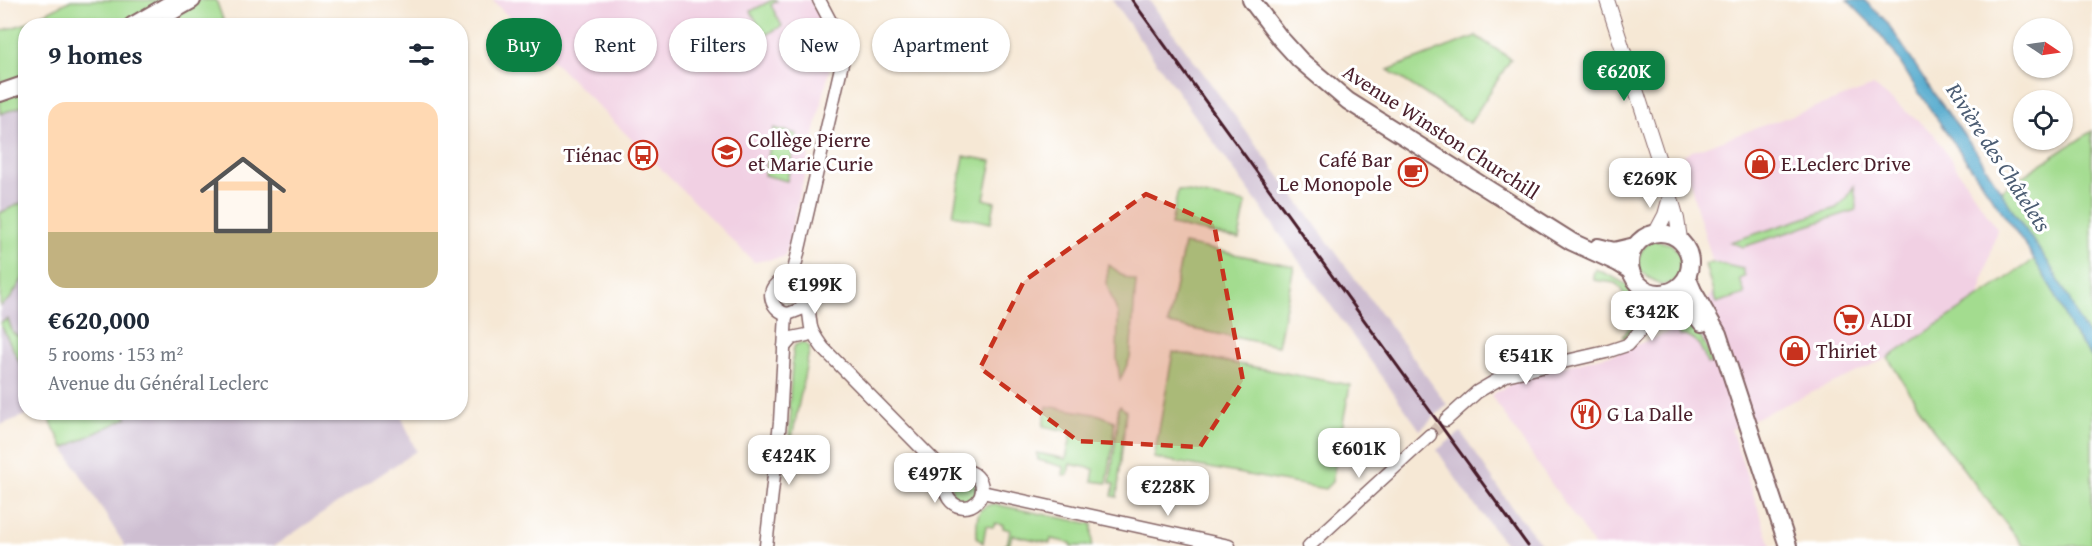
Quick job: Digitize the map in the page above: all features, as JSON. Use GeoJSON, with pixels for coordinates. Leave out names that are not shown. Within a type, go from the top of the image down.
{"type":"FeatureCollection","features":[{"type":"Feature","properties":{"kind":"main road"},"geometry":{"type":"LineString","coordinates":[[147,18],[166,0]]}},
{"type":"Feature","properties":{"kind":"main road"},"geometry":{"type":"LineString","coordinates":[[150,18],[177,0]]}},
{"type":"Feature","properties":{"kind":"main road"},"geometry":{"type":"LineString","coordinates":[[153,18],[192,0]]}},
{"type":"Feature","properties":{"kind":"main road","name":"Avenue Winston Churchill"},"geometry":{"type":"LineString","coordinates":[[1251,0],[1300,60],[1347,101],[1564,237],[1631,271]]}},
{"type":"Feature","properties":{"kind":"main road","name":"Avenue Winston Churchill"},"geometry":{"type":"LineString","coordinates":[[1260,0],[1303,51],[1337,83],[1374,110],[1593,245],[1614,251],[1635,246]]}},
{"type":"Feature","properties":{"kind":"main road"},"geometry":{"type":"LineString","coordinates":[[1607,0],[1670,195],[1680,239]]}},
{"type":"Feature","properties":{"kind":"main road"},"geometry":{"type":"LineString","coordinates":[[0,80],[18,75]]}},
{"type":"Feature","properties":{"kind":"main road"},"geometry":{"type":"LineString","coordinates":[[0,93],[18,87]]}},
{"type":"Feature","properties":{"kind":"main road"},"geometry":{"type":"LineString","coordinates":[[1656,232],[1665,215],[1670,195]]}},
{"type":"Feature","properties":{"kind":"main road"},"geometry":{"type":"LineString","coordinates":[[1660,292],[1679,287],[1687,277],[1690,256],[1680,239],[1669,233],[1656,232],[1644,237],[1635,246],[1630,258],[1631,271],[1641,286],[1685,301],[1698,316],[1709,336],[1779,546]]}},
{"type":"Feature","properties":{"kind":"main road"},"geometry":{"type":"LineString","coordinates":[[1687,277],[1693,291],[1713,322],[1721,342],[1788,546]]}},
{"type":"Feature","properties":{"kind":"street"},"geometry":{"type":"LineString","coordinates":[[792,279],[846,46],[819,0]]}},
{"type":"Feature","properties":{"kind":"street"},"geometry":{"type":"LineString","coordinates":[[823,348],[812,330],[810,309],[802,285],[792,279],[780,281],[771,294],[773,306],[778,311],[790,314],[807,335],[823,348],[950,477]]}},
{"type":"Feature","properties":{"kind":"street"},"geometry":{"type":"LineString","coordinates":[[1446,420],[1477,392],[1506,375],[1628,345],[1637,337],[1660,292]]}},
{"type":"Feature","properties":{"kind":"street"},"geometry":{"type":"LineString","coordinates":[[766,546],[776,464],[784,347],[790,314],[803,306],[806,296]]}},
{"type":"Feature","properties":{"kind":"street"},"geometry":{"type":"LineString","coordinates":[[784,347],[792,338],[807,335]]}},
{"type":"Feature","properties":{"kind":"street"},"geometry":{"type":"LineString","coordinates":[[1309,546],[1430,435]]}},
{"type":"Feature","properties":{"kind":"street"},"geometry":{"type":"LineString","coordinates":[[960,471],[972,472],[981,483],[982,492],[976,502],[971,505],[966,507],[954,504],[947,495],[947,483],[950,477],[960,471]]}},
{"type":"Feature","properties":{"kind":"street"},"geometry":{"type":"LineString","coordinates":[[982,492],[1229,546]]}},
{"type":"Feature","properties":{"kind":"highlighted area"},"geometry":{"type":"Polygon","coordinates":[[[1146,194],[1214,224],[1243,381],[1200,447],[1078,441],[980,368],[1024,281],[1146,194]]]}},
{"type":"Feature","properties":{"kind":"shaded area","name":"Collège Pierre et Marie Curie"},"geometry":{"type":"Polygon","coordinates":[[[492,0],[810,0],[820,18],[779,18],[779,72],[829,72],[785,257],[754,262],[562,70],[562,18],[510,18],[492,0]]]}},
{"type":"Feature","properties":{"kind":"shaded area"},"geometry":{"type":"Polygon","coordinates":[[[1112,0],[1149,0],[1447,405],[1420,430],[1112,0]]]}},
{"type":"Feature","properties":{"kind":"shaded area"},"geometry":{"type":"Polygon","coordinates":[[[1874,86],[1933,133],[1997,229],[1979,297],[1888,358],[1731,429],[1771,546],[1594,546],[1491,395],[1527,375],[1610,355],[1698,321],[1718,279],[1695,202],[1684,154],[1874,86]]]}},
{"type":"Feature","properties":{"kind":"shaded area"},"geometry":{"type":"Polygon","coordinates":[[[18,108],[18,418],[0,425],[0,114],[18,108]]]}},
{"type":"Feature","properties":{"kind":"shaded area"},"geometry":{"type":"Polygon","coordinates":[[[50,420],[403,420],[416,451],[274,546],[125,546],[64,448],[50,420]]]}},
{"type":"Feature","properties":{"kind":"shaded area"},"geometry":{"type":"Polygon","coordinates":[[[1461,432],[1513,509],[1543,546],[1507,546],[1467,495],[1437,450],[1461,432]]]}},
{"type":"Feature","properties":{"kind":"green space"},"geometry":{"type":"Polygon","coordinates":[[[71,0],[216,0],[222,18],[36,18],[71,0]]]}},
{"type":"Feature","properties":{"kind":"green space"},"geometry":{"type":"Polygon","coordinates":[[[772,0],[777,1],[771,5],[779,20],[779,28],[767,34],[767,18],[755,18],[751,11],[772,0]]]}},
{"type":"Feature","properties":{"kind":"green space"},"geometry":{"type":"Polygon","coordinates":[[[18,26],[18,108],[0,114],[0,31],[18,26]]]}},
{"type":"Feature","properties":{"kind":"green space"},"geometry":{"type":"Polygon","coordinates":[[[1476,36],[1511,59],[1470,123],[1388,70],[1476,36]]]}},
{"type":"Feature","properties":{"kind":"green space"},"geometry":{"type":"Polygon","coordinates":[[[774,128],[797,134],[787,181],[764,175],[774,128]]]}},
{"type":"Feature","properties":{"kind":"green space"},"geometry":{"type":"Polygon","coordinates":[[[2092,131],[2092,546],[2023,546],[1934,431],[1888,358],[2034,260],[2031,238],[2000,191],[2063,150],[2073,150],[2073,143],[2092,131]]]}},
{"type":"Feature","properties":{"kind":"green space"},"geometry":{"type":"Polygon","coordinates":[[[964,156],[992,161],[984,199],[995,202],[991,223],[953,215],[964,156]]]}},
{"type":"Feature","properties":{"kind":"green space"},"geometry":{"type":"Polygon","coordinates":[[[1854,186],[1856,210],[1743,247],[1730,242],[1836,208],[1854,186]]]}},
{"type":"Feature","properties":{"kind":"green space"},"geometry":{"type":"Polygon","coordinates":[[[1178,190],[1246,203],[1239,239],[1171,225],[1178,190]]]}},
{"type":"Feature","properties":{"kind":"green space"},"geometry":{"type":"Polygon","coordinates":[[[18,204],[18,286],[10,299],[0,306],[0,213],[18,204]]]}},
{"type":"Feature","properties":{"kind":"green space"},"geometry":{"type":"Polygon","coordinates":[[[1654,240],[1671,244],[1681,255],[1680,271],[1682,272],[1678,278],[1669,283],[1659,285],[1641,273],[1639,268],[1642,250],[1654,240]]]}},
{"type":"Feature","properties":{"kind":"green space"},"geometry":{"type":"Polygon","coordinates":[[[1184,244],[1294,266],[1278,346],[1168,324],[1184,244]]]}},
{"type":"Feature","properties":{"kind":"green space"},"geometry":{"type":"Polygon","coordinates":[[[1712,262],[1743,269],[1745,277],[1740,279],[1745,294],[1716,303],[1705,264],[1712,262]]]}},
{"type":"Feature","properties":{"kind":"green space"},"geometry":{"type":"Polygon","coordinates":[[[1109,265],[1125,277],[1136,281],[1130,358],[1120,380],[1117,358],[1118,314],[1106,283],[1109,265]]]}},
{"type":"Feature","properties":{"kind":"green space"},"geometry":{"type":"Polygon","coordinates":[[[1595,269],[1630,287],[1641,304],[1641,314],[1636,325],[1625,338],[1622,337],[1634,322],[1638,307],[1625,298],[1620,287],[1615,283],[1594,280],[1595,269]]]}},
{"type":"Feature","properties":{"kind":"green space"},"geometry":{"type":"Polygon","coordinates":[[[1666,302],[1677,305],[1690,319],[1650,332],[1658,308],[1666,302]]]}},
{"type":"Feature","properties":{"kind":"green space"},"geometry":{"type":"Polygon","coordinates":[[[8,319],[13,333],[18,336],[18,359],[0,323],[8,319]]]}},
{"type":"Feature","properties":{"kind":"green space"},"geometry":{"type":"Polygon","coordinates":[[[1692,323],[1706,346],[1712,363],[1707,364],[1695,340],[1679,336],[1677,329],[1692,323]]]}},
{"type":"Feature","properties":{"kind":"green space"},"geometry":{"type":"Polygon","coordinates":[[[803,342],[810,347],[792,438],[789,437],[791,410],[789,408],[793,351],[795,345],[803,342]]]}},
{"type":"Feature","properties":{"kind":"green space"},"geometry":{"type":"Polygon","coordinates":[[[1173,352],[1350,385],[1332,482],[1325,489],[1154,458],[1173,352]]]}},
{"type":"Feature","properties":{"kind":"green space"},"geometry":{"type":"Polygon","coordinates":[[[1047,406],[1100,415],[1114,421],[1107,483],[1092,481],[1094,469],[1070,464],[1067,476],[1063,475],[1064,467],[1038,460],[1037,453],[1066,459],[1072,432],[1043,426],[1047,406]]]}},
{"type":"Feature","properties":{"kind":"green space"},"geometry":{"type":"Polygon","coordinates":[[[1120,406],[1126,411],[1117,497],[1112,496],[1114,484],[1110,483],[1120,406]]]}},
{"type":"Feature","properties":{"kind":"green space"},"geometry":{"type":"Polygon","coordinates":[[[50,420],[123,420],[64,448],[50,420]]]}},
{"type":"Feature","properties":{"kind":"green space"},"geometry":{"type":"Polygon","coordinates":[[[964,477],[973,480],[976,489],[973,498],[964,501],[955,498],[952,489],[955,480],[964,477]]]}},
{"type":"Feature","properties":{"kind":"green space"},"geometry":{"type":"Polygon","coordinates":[[[993,504],[1092,524],[1092,546],[1071,546],[1071,543],[1051,539],[1050,543],[1012,535],[1009,546],[1004,546],[1007,545],[1010,530],[996,523],[993,527],[986,526],[983,543],[977,538],[978,516],[982,508],[993,504]]]}},
{"type":"Feature","properties":{"kind":"water"},"geometry":{"type":"Polygon","coordinates":[[[1847,0],[1864,0],[1885,20],[1977,153],[2069,298],[2078,319],[2092,340],[2092,358],[2071,330],[2055,294],[2026,246],[1919,93],[1893,51],[1875,28],[1847,0]]]}},
{"type":"Feature","properties":{"kind":"tunnel"},"geometry":{"type":"LineString","coordinates":[[1430,435],[1446,420]]}},
{"type":"Feature","properties":{"kind":"railway"},"geometry":{"type":"LineString","coordinates":[[1132,0],[1528,546]]}},
{"type":"Feature","properties":{"kind":"place","name":"Collège Pierre et Marie Curie"},"geometry":{"type":"Point","coordinates":[727,152]}},
{"type":"Feature","properties":{"kind":"place","name":"Tiénac"},"geometry":{"type":"Point","coordinates":[643,155]}},
{"type":"Feature","properties":{"kind":"place","name":"E.Leclerc Drive"},"geometry":{"type":"Point","coordinates":[1760,164]}},
{"type":"Feature","properties":{"kind":"place","name":"Café Bar Le Monopole"},"geometry":{"type":"Point","coordinates":[1413,172]}},
{"type":"Feature","properties":{"kind":"place","name":"ALDI"},"geometry":{"type":"Point","coordinates":[1849,320]}},
{"type":"Feature","properties":{"kind":"place","name":"Thiriet"},"geometry":{"type":"Point","coordinates":[1795,351]}},
{"type":"Feature","properties":{"kind":"place","name":"G La Dalle"},"geometry":{"type":"Point","coordinates":[1586,414]}},
{"type":"Feature","properties":{"kind":"water label","name":"Rivière des Châtelets"},"geometry":{"type":"Point","coordinates":[1999,157]}}]}
